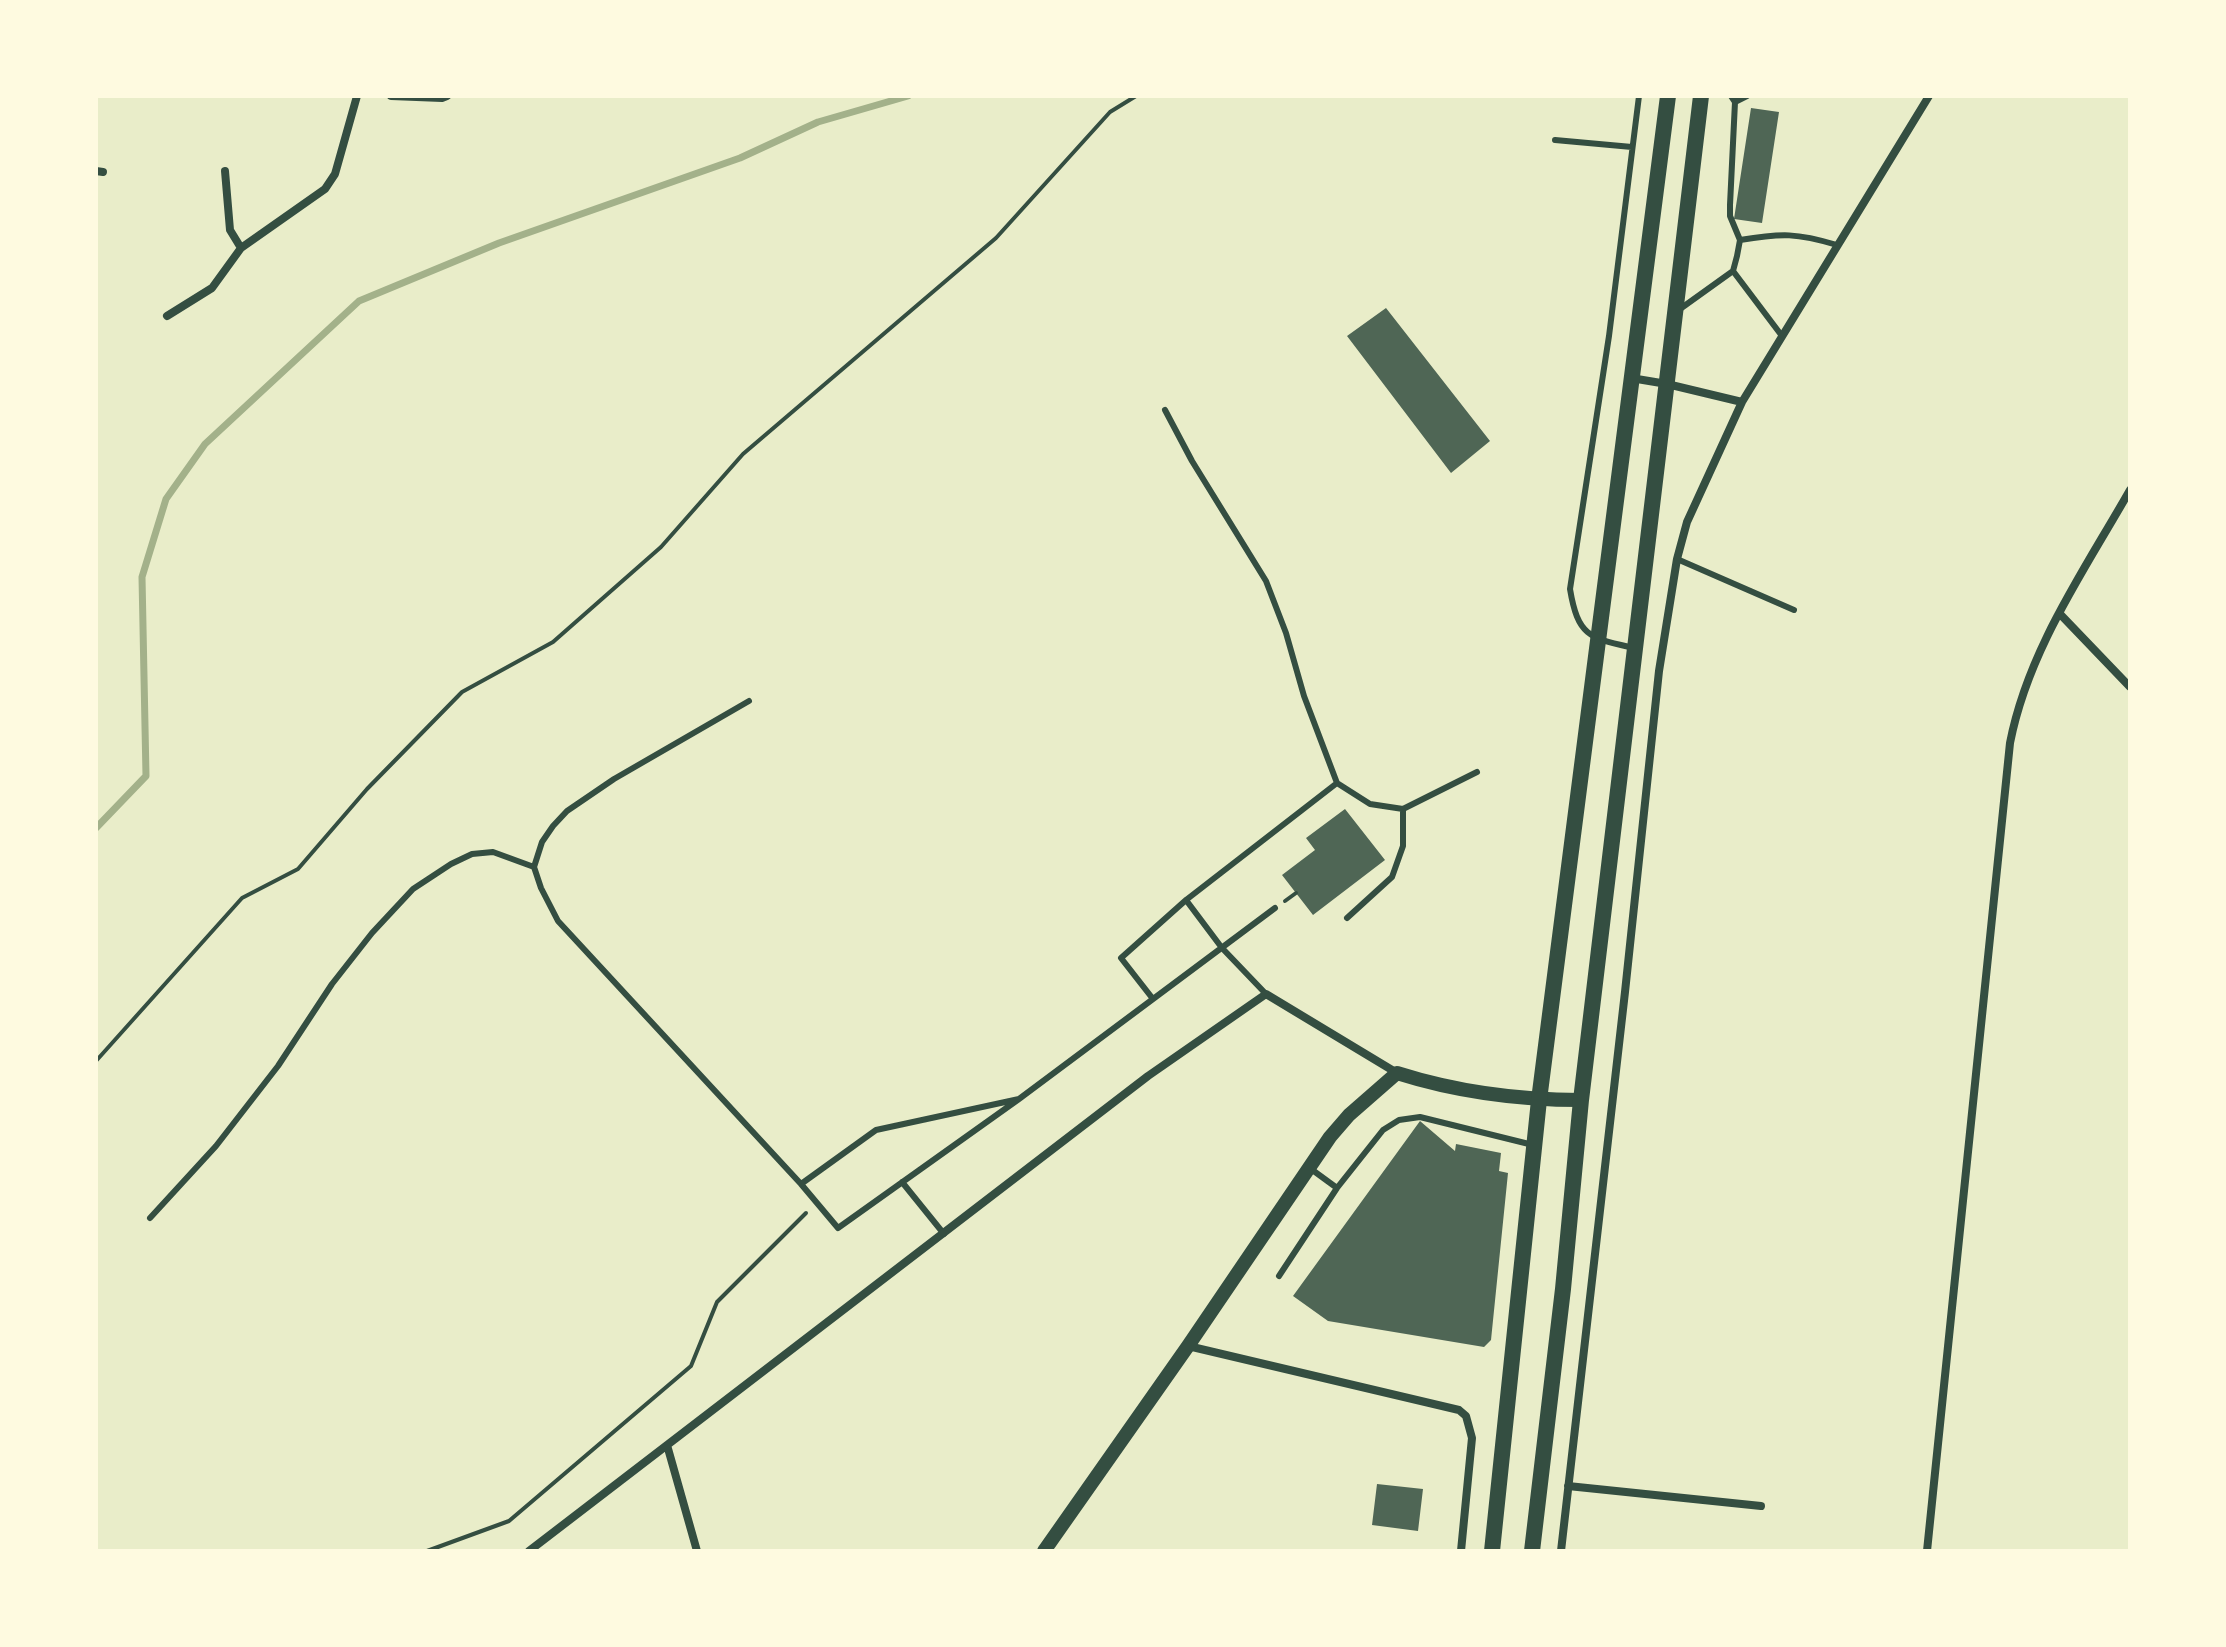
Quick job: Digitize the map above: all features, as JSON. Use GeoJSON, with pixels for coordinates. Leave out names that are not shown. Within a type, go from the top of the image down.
{"type":"FeatureCollection","features":[{"type":"Feature","properties":{"kind":"main road"},"geometry":{"type":"LineString","coordinates":[[1492,1551],[1539,1100],[1668,96]]}},
{"type":"Feature","properties":{"kind":"main road"},"geometry":{"type":"LineString","coordinates":[[1532,1551],[1565,1275],[1581,1100],[1701,96]]}},
{"type":"Feature","properties":{"kind":"street"},"geometry":{"type":"LineString","coordinates":[[167,316],[212,288],[241,248],[325,189],[335,174],[357,96]]}},
{"type":"Feature","properties":{"kind":"street"},"geometry":{"type":"LineString","coordinates":[[391,96],[447,96]]}},
{"type":"Feature","properties":{"kind":"street"},"geometry":{"type":"LineString","coordinates":[[1561,1551],[1659,671],[1677,559],[1687,522],[1742,402],[1929,96]]}},
{"type":"Feature","properties":{"kind":"street"},"geometry":{"type":"LineString","coordinates":[[225,171],[230,230],[241,248]]}},
{"type":"Feature","properties":{"kind":"street"},"geometry":{"type":"LineString","coordinates":[[1631,378],[1742,402]]}},
{"type":"Feature","properties":{"kind":"street"},"geometry":{"type":"LineString","coordinates":[[1927,1551],[2010,743],[2025,685],[2037,656],[2130,490]]}},
{"type":"Feature","properties":{"kind":"street"},"geometry":{"type":"LineString","coordinates":[[2060,614],[2130,687]]}},
{"type":"Feature","properties":{"kind":"street"},"geometry":{"type":"LineString","coordinates":[[529,1551],[1148,1076],[1266,994],[1397,1073],[1446,1086],[1539,1100],[1581,1100]]}},
{"type":"Feature","properties":{"kind":"street"},"geometry":{"type":"LineString","coordinates":[[1044,1551],[1309,1168],[1349,1115],[1397,1073]]}},
{"type":"Feature","properties":{"kind":"street"},"geometry":{"type":"LineString","coordinates":[[1188,1346],[1459,1410],[1466,1416],[1472,1438],[1461,1551]]}},
{"type":"Feature","properties":{"kind":"street"},"geometry":{"type":"LineString","coordinates":[[667,1445],[697,1551]]}},
{"type":"Feature","properties":{"kind":"street"},"geometry":{"type":"LineString","coordinates":[[1568,1486],[1761,1506]]}},
{"type":"Feature","properties":{"kind":"lane"},"geometry":{"type":"LineString","coordinates":[[1635,648],[1597,639],[1575,618],[1570,589],[1609,336],[1639,96]]}},
{"type":"Feature","properties":{"kind":"lane"},"geometry":{"type":"LineString","coordinates":[[1677,312],[1733,271],[1740,240],[1730,216],[1733,99],[1747,96]]}},
{"type":"Feature","properties":{"kind":"lane"},"geometry":{"type":"LineString","coordinates":[[1555,140],[1632,147]]}},
{"type":"Feature","properties":{"kind":"lane"},"geometry":{"type":"LineString","coordinates":[[1740,240],[1781,233],[1804,235],[1837,245]]}},
{"type":"Feature","properties":{"kind":"lane"},"geometry":{"type":"LineString","coordinates":[[1733,271],[1782,336]]}},
{"type":"Feature","properties":{"kind":"lane"},"geometry":{"type":"LineString","coordinates":[[1165,410],[1192,461],[1266,581],[1337,783],[1370,804],[1403,809],[1477,772]]}},
{"type":"Feature","properties":{"kind":"lane"},"geometry":{"type":"LineString","coordinates":[[1677,559],[1794,610]]}},
{"type":"Feature","properties":{"kind":"lane"},"geometry":{"type":"LineString","coordinates":[[749,701],[614,779],[567,811],[542,842],[534,867],[558,921],[838,1228],[1019,1099],[1275,908]]}},
{"type":"Feature","properties":{"kind":"lane"},"geometry":{"type":"LineString","coordinates":[[1153,999],[1121,958],[1186,900],[1337,783]]}},
{"type":"Feature","properties":{"kind":"lane"},"geometry":{"type":"LineString","coordinates":[[1347,918],[1392,877],[1403,846],[1403,809]]}},
{"type":"Feature","properties":{"kind":"lane"},"geometry":{"type":"LineString","coordinates":[[150,1218],[216,1146],[278,1066],[332,984],[372,933],[413,889],[472,854],[493,852],[534,867]]}},
{"type":"Feature","properties":{"kind":"lane"},"geometry":{"type":"LineString","coordinates":[[1186,900],[1222,948],[1266,994]]}},
{"type":"Feature","properties":{"kind":"lane"},"geometry":{"type":"LineString","coordinates":[[801,1184],[876,1130],[1019,1099]]}},
{"type":"Feature","properties":{"kind":"lane"},"geometry":{"type":"LineString","coordinates":[[1279,1276],[1337,1188],[1383,1130],[1408,1117],[1420,1117],[1534,1145]]}},
{"type":"Feature","properties":{"kind":"lane"},"geometry":{"type":"LineString","coordinates":[[1309,1168],[1337,1188]]}},
{"type":"Feature","properties":{"kind":"lane"},"geometry":{"type":"LineString","coordinates":[[902,1182],[944,1234]]}},
{"type":"Feature","properties":{"kind":"path"},"geometry":{"type":"LineString","coordinates":[[96,1061],[242,898],[298,869],[367,789],[462,692],[553,642],[565,632],[661,547],[743,454],[996,238],[1110,112],[1136,96]]}},
{"type":"Feature","properties":{"kind":"path"},"geometry":{"type":"LineString","coordinates":[[427,1551],[509,1521],[691,1366],[717,1302],[817,1203]]}},
{"type":"Feature","properties":{"kind":"building"},"geometry":{"type":"Polygon","coordinates":[[[1751,108],[1779,112],[1762,223],[1734,219],[1751,108]]]}},
{"type":"Feature","properties":{"kind":"building"},"geometry":{"type":"Polygon","coordinates":[[[1386,308],[1490,441],[1451,473],[1347,336],[1386,308]]]}},
{"type":"Feature","properties":{"kind":"building"},"geometry":{"type":"Polygon","coordinates":[[[1345,809],[1385,860],[1313,915],[1282,875],[1315,850],[1306,838],[1345,809]]]}},
{"type":"Feature","properties":{"kind":"building"},"geometry":{"type":"Polygon","coordinates":[[[1420,1121],[1455,1151],[1456,1144],[1501,1153],[1499,1171],[1508,1173],[1491,1340],[1484,1347],[1328,1321],[1293,1296],[1420,1121]]]}},
{"type":"Feature","properties":{"kind":"building"},"geometry":{"type":"Polygon","coordinates":[[[1377,1484],[1423,1489],[1418,1531],[1372,1525],[1377,1484]]]}},
{"type":"Feature","properties":{"kind":"waterway"},"geometry":{"type":"LineString","coordinates":[[96,828],[146,776],[142,577],[166,499],[205,444],[359,301],[499,243],[740,158],[818,122],[908,96]]}}]}
